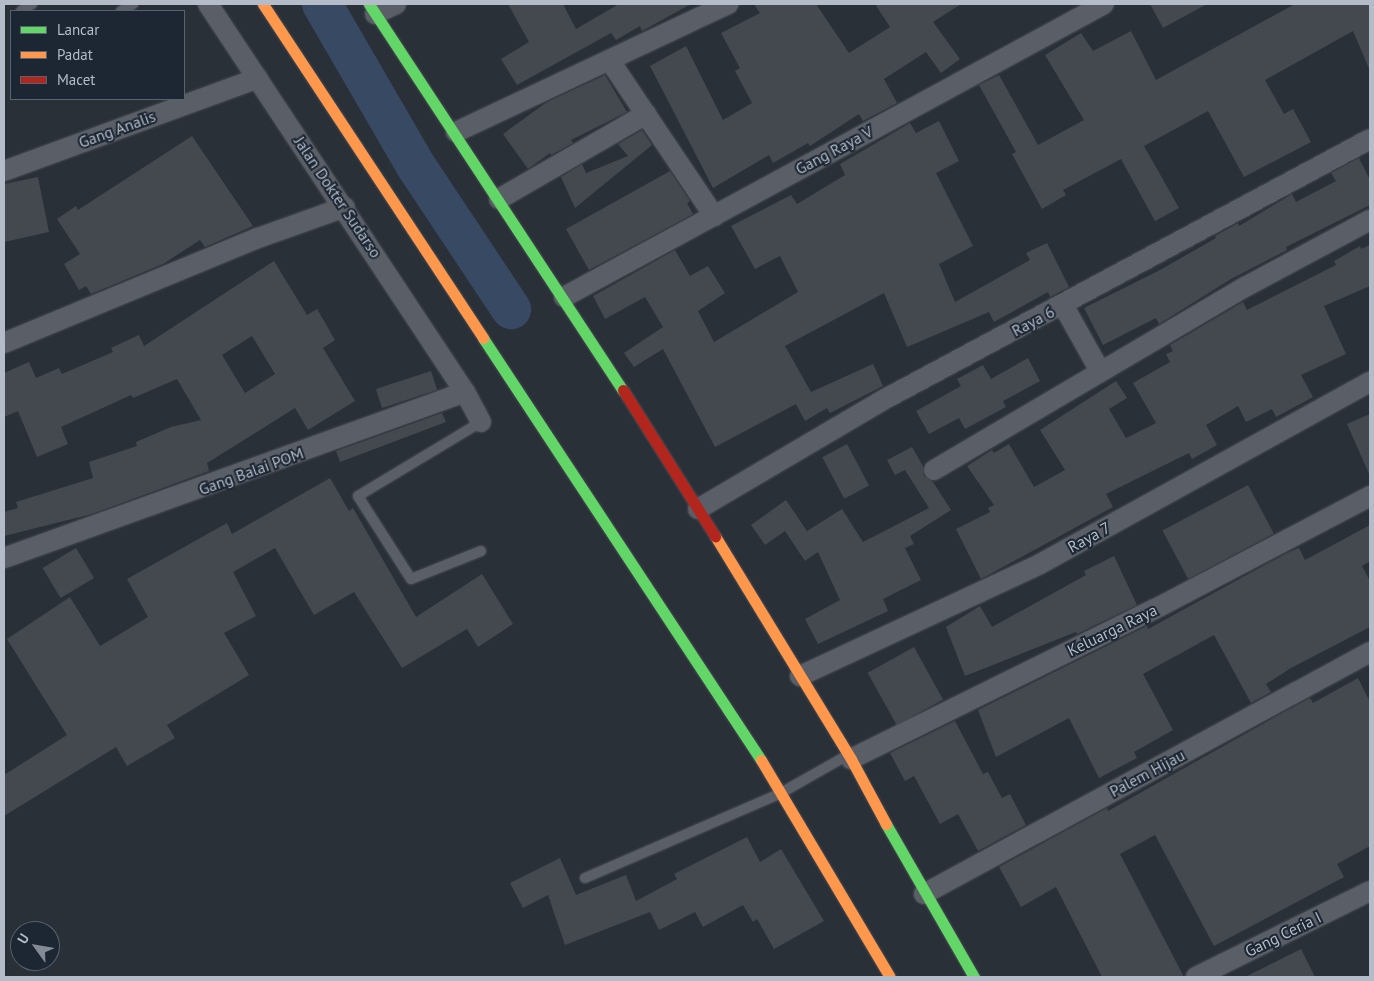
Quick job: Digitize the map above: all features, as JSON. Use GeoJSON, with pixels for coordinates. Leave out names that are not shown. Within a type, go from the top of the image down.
{"type":"FeatureCollection","features":[{"type":"Feature","properties":{"kind":"street","name":"Jalan Dokter Sudarso"},"geometry":{"type":"LineString","coordinates":[[208,4],[345,207],[465,392]]}},
{"type":"Feature","properties":{"kind":"street"},"geometry":{"type":"LineString","coordinates":[[263,4],[781,793],[890,977]]}},
{"type":"Feature","properties":{"kind":"street"},"geometry":{"type":"LineString","coordinates":[[396,4],[372,9],[564,296],[698,509],[800,676],[845,758],[974,977]]}},
{"type":"Feature","properties":{"kind":"street"},"geometry":{"type":"LineString","coordinates":[[456,132],[728,4]]}},
{"type":"Feature","properties":{"kind":"street","name":"Gang Raya V"},"geometry":{"type":"LineString","coordinates":[[564,296],[1104,4]]}},
{"type":"Feature","properties":{"kind":"street"},"geometry":{"type":"LineString","coordinates":[[610,61],[714,216]]}},
{"type":"Feature","properties":{"kind":"street","name":"Gang Analis"},"geometry":{"type":"LineString","coordinates":[[4,170],[258,78]]}},
{"type":"Feature","properties":{"kind":"street"},"geometry":{"type":"LineString","coordinates":[[499,199],[646,114]]}},
{"type":"Feature","properties":{"kind":"street","name":"Raya 6"},"geometry":{"type":"LineString","coordinates":[[698,509],[885,399],[1370,138]]}},
{"type":"Feature","properties":{"kind":"street"},"geometry":{"type":"LineString","coordinates":[[4,343],[258,238],[345,207]]}},
{"type":"Feature","properties":{"kind":"street"},"geometry":{"type":"LineString","coordinates":[[934,470],[1244,287],[1370,220]]}},
{"type":"Feature","properties":{"kind":"street"},"geometry":{"type":"LineString","coordinates":[[1062,305],[1100,371]]}},
{"type":"Feature","properties":{"kind":"street","name":"Raya 7"},"geometry":{"type":"LineString","coordinates":[[800,676],[1040,564],[1370,382]]}},
{"type":"Feature","properties":{"kind":"street"},"geometry":{"type":"LineString","coordinates":[[465,392],[481,422]]}},
{"type":"Feature","properties":{"kind":"street","name":"Gang Balai POM"},"geometry":{"type":"LineString","coordinates":[[4,558],[465,392]]}},
{"type":"Feature","properties":{"kind":"street","name":"Keluarga Raya"},"geometry":{"type":"LineString","coordinates":[[845,758],[1155,609],[1370,496]]}},
{"type":"Feature","properties":{"kind":"street","name":"Palem Hijau"},"geometry":{"type":"LineString","coordinates":[[924,894],[1370,652]]}},
{"type":"Feature","properties":{"kind":"street","name":"Gang Ceria I"},"geometry":{"type":"LineString","coordinates":[[1196,977],[1370,890]]}},
{"type":"Feature","properties":{"kind":"lane"},"geometry":{"type":"LineString","coordinates":[[481,422],[358,496],[411,579],[481,551]]}},
{"type":"Feature","properties":{"kind":"lane"},"geometry":{"type":"LineString","coordinates":[[585,878],[794,787],[845,758]]}},
{"type":"Feature","properties":{"kind":"building"},"geometry":{"type":"Polygon","coordinates":[[[508,4],[563,4],[576,29],[619,4],[691,4],[642,31],[640,26],[616,40],[611,33],[517,85],[501,59],[529,42],[508,4]]]}},
{"type":"Feature","properties":{"kind":"building"},"geometry":{"type":"Polygon","coordinates":[[[754,4],[816,4],[849,53],[890,27],[875,4],[961,4],[933,22],[960,59],[941,73],[926,52],[884,79],[897,103],[863,121],[859,114],[810,146],[808,143],[773,163],[769,155],[713,188],[650,66],[686,46],[723,120],[752,103],[735,71],[740,68],[721,33],[760,13],[754,4]]]}},
{"type":"Feature","properties":{"kind":"building"},"geometry":{"type":"Polygon","coordinates":[[[1150,4],[1207,4],[1163,28],[1150,4]]]}},
{"type":"Feature","properties":{"kind":"building"},"geometry":{"type":"Polygon","coordinates":[[[1295,4],[1370,4],[1370,71],[1353,31],[1265,80],[1284,114],[1293,109],[1311,142],[1244,177],[1208,111],[1144,146],[1179,208],[1155,221],[1121,159],[1063,190],[1066,195],[1042,209],[1012,154],[1016,152],[979,85],[999,75],[1038,145],[1084,120],[1045,55],[1081,33],[1093,51],[1131,31],[1156,80],[1295,4]]]}},
{"type":"Feature","properties":{"kind":"building"},"geometry":{"type":"Polygon","coordinates":[[[605,75],[627,112],[571,140],[573,143],[551,155],[550,153],[528,169],[503,134],[547,102],[605,75]]]}},
{"type":"Feature","properties":{"kind":"building"},"geometry":{"type":"Polygon","coordinates":[[[939,121],[959,161],[936,173],[973,246],[939,264],[955,302],[1030,260],[1026,253],[1047,243],[1069,287],[1050,297],[1048,292],[994,322],[989,312],[907,347],[884,293],[785,346],[811,392],[873,364],[883,386],[830,413],[827,408],[805,421],[796,404],[715,447],[663,349],[634,367],[624,353],[663,327],[645,297],[605,319],[593,296],[675,250],[690,276],[708,266],[725,293],[698,311],[714,342],[798,292],[780,256],[755,269],[731,226],[791,195],[797,204],[845,175],[840,164],[910,123],[916,133],[939,121]]]}},
{"type":"Feature","properties":{"kind":"building"},"geometry":{"type":"Polygon","coordinates":[[[642,130],[652,145],[575,208],[561,177],[582,164],[586,173],[628,156],[618,144],[642,130]]]}},
{"type":"Feature","properties":{"kind":"building"},"geometry":{"type":"Polygon","coordinates":[[[192,136],[253,226],[205,247],[200,240],[163,264],[91,294],[86,286],[79,290],[64,264],[80,254],[57,219],[76,206],[78,210],[192,136]]]}},
{"type":"Feature","properties":{"kind":"building"},"geometry":{"type":"Polygon","coordinates":[[[1359,158],[1370,180],[1370,205],[1286,247],[1287,250],[1231,279],[1159,324],[1156,318],[1103,345],[1084,308],[1160,270],[1216,238],[1215,236],[1238,223],[1239,226],[1292,194],[1296,202],[1336,181],[1331,173],[1359,158]]]}},
{"type":"Feature","properties":{"kind":"building"},"geometry":{"type":"Polygon","coordinates":[[[670,171],[690,201],[687,203],[693,214],[589,270],[566,229],[670,171]]]}},
{"type":"Feature","properties":{"kind":"building"},"geometry":{"type":"Polygon","coordinates":[[[38,177],[49,232],[4,242],[4,184],[38,177]]]}},
{"type":"Feature","properties":{"kind":"building"},"geometry":{"type":"Polygon","coordinates":[[[1370,245],[1370,286],[1324,306],[1346,354],[1301,375],[1313,397],[1276,417],[1272,409],[1246,422],[1238,406],[1206,425],[1217,445],[1192,459],[1189,453],[1106,494],[1113,507],[981,579],[956,529],[990,512],[988,508],[994,505],[967,466],[992,450],[994,453],[1009,444],[1034,487],[1065,470],[1040,430],[1116,381],[1127,398],[1109,409],[1126,438],[1156,423],[1133,383],[1170,362],[1166,354],[1173,351],[1170,345],[1243,302],[1247,310],[1336,265],[1334,261],[1360,246],[1361,249],[1370,245]]]}},
{"type":"Feature","properties":{"kind":"building"},"geometry":{"type":"Polygon","coordinates":[[[274,261],[307,315],[317,309],[335,340],[323,348],[355,401],[308,430],[295,408],[207,463],[209,471],[92,514],[4,536],[4,512],[18,508],[16,502],[93,478],[89,462],[137,446],[136,442],[171,427],[201,420],[177,379],[133,398],[131,395],[61,427],[68,444],[37,457],[18,411],[4,417],[4,373],[29,362],[36,378],[59,368],[62,374],[113,352],[111,348],[139,335],[144,346],[274,261]],[[252,336],[222,355],[245,393],[275,374],[252,336]]]}},
{"type":"Feature","properties":{"kind":"building"},"geometry":{"type":"Polygon","coordinates":[[[1028,358],[1040,381],[1003,401],[1006,407],[965,429],[959,418],[929,434],[916,411],[961,386],[957,379],[983,365],[991,379],[1028,358]]]}},
{"type":"Feature","properties":{"kind":"building"},"geometry":{"type":"Polygon","coordinates":[[[431,371],[437,390],[382,408],[376,389],[431,371]]]}},
{"type":"Feature","properties":{"kind":"building"},"geometry":{"type":"Polygon","coordinates":[[[442,413],[446,422],[340,462],[336,451],[442,413]]]}},
{"type":"Feature","properties":{"kind":"building"},"geometry":{"type":"Polygon","coordinates":[[[1370,414],[1370,476],[1347,424],[1370,414]]]}},
{"type":"Feature","properties":{"kind":"building"},"geometry":{"type":"Polygon","coordinates":[[[847,444],[869,485],[844,499],[822,457],[847,444]]]}},
{"type":"Feature","properties":{"kind":"building"},"geometry":{"type":"Polygon","coordinates":[[[912,447],[923,466],[924,476],[933,482],[951,510],[910,536],[914,544],[905,548],[921,580],[883,599],[888,611],[818,644],[805,619],[840,600],[818,552],[805,561],[785,531],[765,545],[751,525],[786,500],[807,531],[842,509],[863,542],[929,508],[905,470],[895,475],[887,460],[912,447]]]}},
{"type":"Feature","properties":{"kind":"building"},"geometry":{"type":"Polygon","coordinates":[[[330,478],[349,511],[353,508],[416,617],[482,574],[513,624],[478,647],[467,629],[402,668],[354,592],[314,615],[275,548],[233,572],[256,616],[224,633],[249,675],[167,725],[175,738],[127,766],[116,747],[4,816],[4,775],[67,735],[7,639],[70,597],[100,646],[148,617],[127,579],[227,523],[232,534],[330,478]]]}},
{"type":"Feature","properties":{"kind":"building"},"geometry":{"type":"Polygon","coordinates":[[[1248,485],[1274,534],[1188,579],[1162,531],[1248,485]]]}},
{"type":"Feature","properties":{"kind":"building"},"geometry":{"type":"Polygon","coordinates":[[[1370,525],[1370,561],[1362,566],[1370,581],[1370,627],[1291,668],[1266,684],[1271,692],[1251,703],[1214,635],[1143,674],[1173,730],[1134,752],[1137,758],[1099,778],[1069,718],[996,757],[978,710],[1147,626],[1148,629],[1285,554],[1299,548],[1305,560],[1370,525]]]}},
{"type":"Feature","properties":{"kind":"building"},"geometry":{"type":"Polygon","coordinates":[[[76,548],[94,578],[61,598],[43,568],[76,548]]]}},
{"type":"Feature","properties":{"kind":"building"},"geometry":{"type":"Polygon","coordinates":[[[1114,556],[1137,605],[1077,634],[1076,632],[965,676],[946,627],[980,606],[992,627],[1086,575],[1084,571],[1114,556]]]}},
{"type":"Feature","properties":{"kind":"building"},"geometry":{"type":"Polygon","coordinates":[[[914,647],[943,699],[897,725],[868,673],[914,647]]]}},
{"type":"Feature","properties":{"kind":"building"},"geometry":{"type":"Polygon","coordinates":[[[1358,678],[1370,702],[1370,846],[1337,864],[1344,877],[1214,946],[1155,835],[1120,854],[1184,977],[1102,977],[1056,887],[1021,907],[999,867],[1107,808],[1108,811],[1310,698],[1313,703],[1358,678]]]}},
{"type":"Feature","properties":{"kind":"building"},"geometry":{"type":"Polygon","coordinates":[[[955,721],[983,774],[988,772],[1002,798],[1010,794],[1026,825],[978,851],[958,814],[940,824],[914,776],[905,781],[890,753],[955,721]]]}},
{"type":"Feature","properties":{"kind":"building"},"geometry":{"type":"Polygon","coordinates":[[[747,837],[760,862],[781,849],[824,921],[774,949],[757,919],[753,922],[743,905],[703,927],[695,912],[659,930],[650,912],[565,945],[548,895],[523,908],[510,883],[560,858],[576,895],[626,875],[636,901],[677,879],[674,874],[747,837]]]}},
{"type":"Feature","properties":{"kind":"building"},"geometry":{"type":"Polygon","coordinates":[[[1301,949],[1315,977],[1245,977],[1301,949]]]}},
{"type":"Feature","properties":{"kind":"waterway"},"geometry":{"type":"LineString","coordinates":[[322,4],[416,166],[511,309]]}},
{"type":"Feature","properties":{"kind":"traffic: fast"},"geometry":{"type":"LineString","coordinates":[[369,4],[623,390]]}},
{"type":"Feature","properties":{"kind":"traffic: fast"},"geometry":{"type":"LineString","coordinates":[[483,338],[761,760]]}},
{"type":"Feature","properties":{"kind":"traffic: fast"},"geometry":{"type":"LineString","coordinates":[[886,824],[974,977]]}},
{"type":"Feature","properties":{"kind":"traffic: slow"},"geometry":{"type":"LineString","coordinates":[[263,4],[483,338]]}},
{"type":"Feature","properties":{"kind":"traffic: slow"},"geometry":{"type":"LineString","coordinates":[[715,536],[851,759],[886,824]]}},
{"type":"Feature","properties":{"kind":"traffic: slow"},"geometry":{"type":"LineString","coordinates":[[761,760],[890,977]]}},
{"type":"Feature","properties":{"kind":"traffic: jam"},"geometry":{"type":"LineString","coordinates":[[623,390],[715,536]]}}]}
